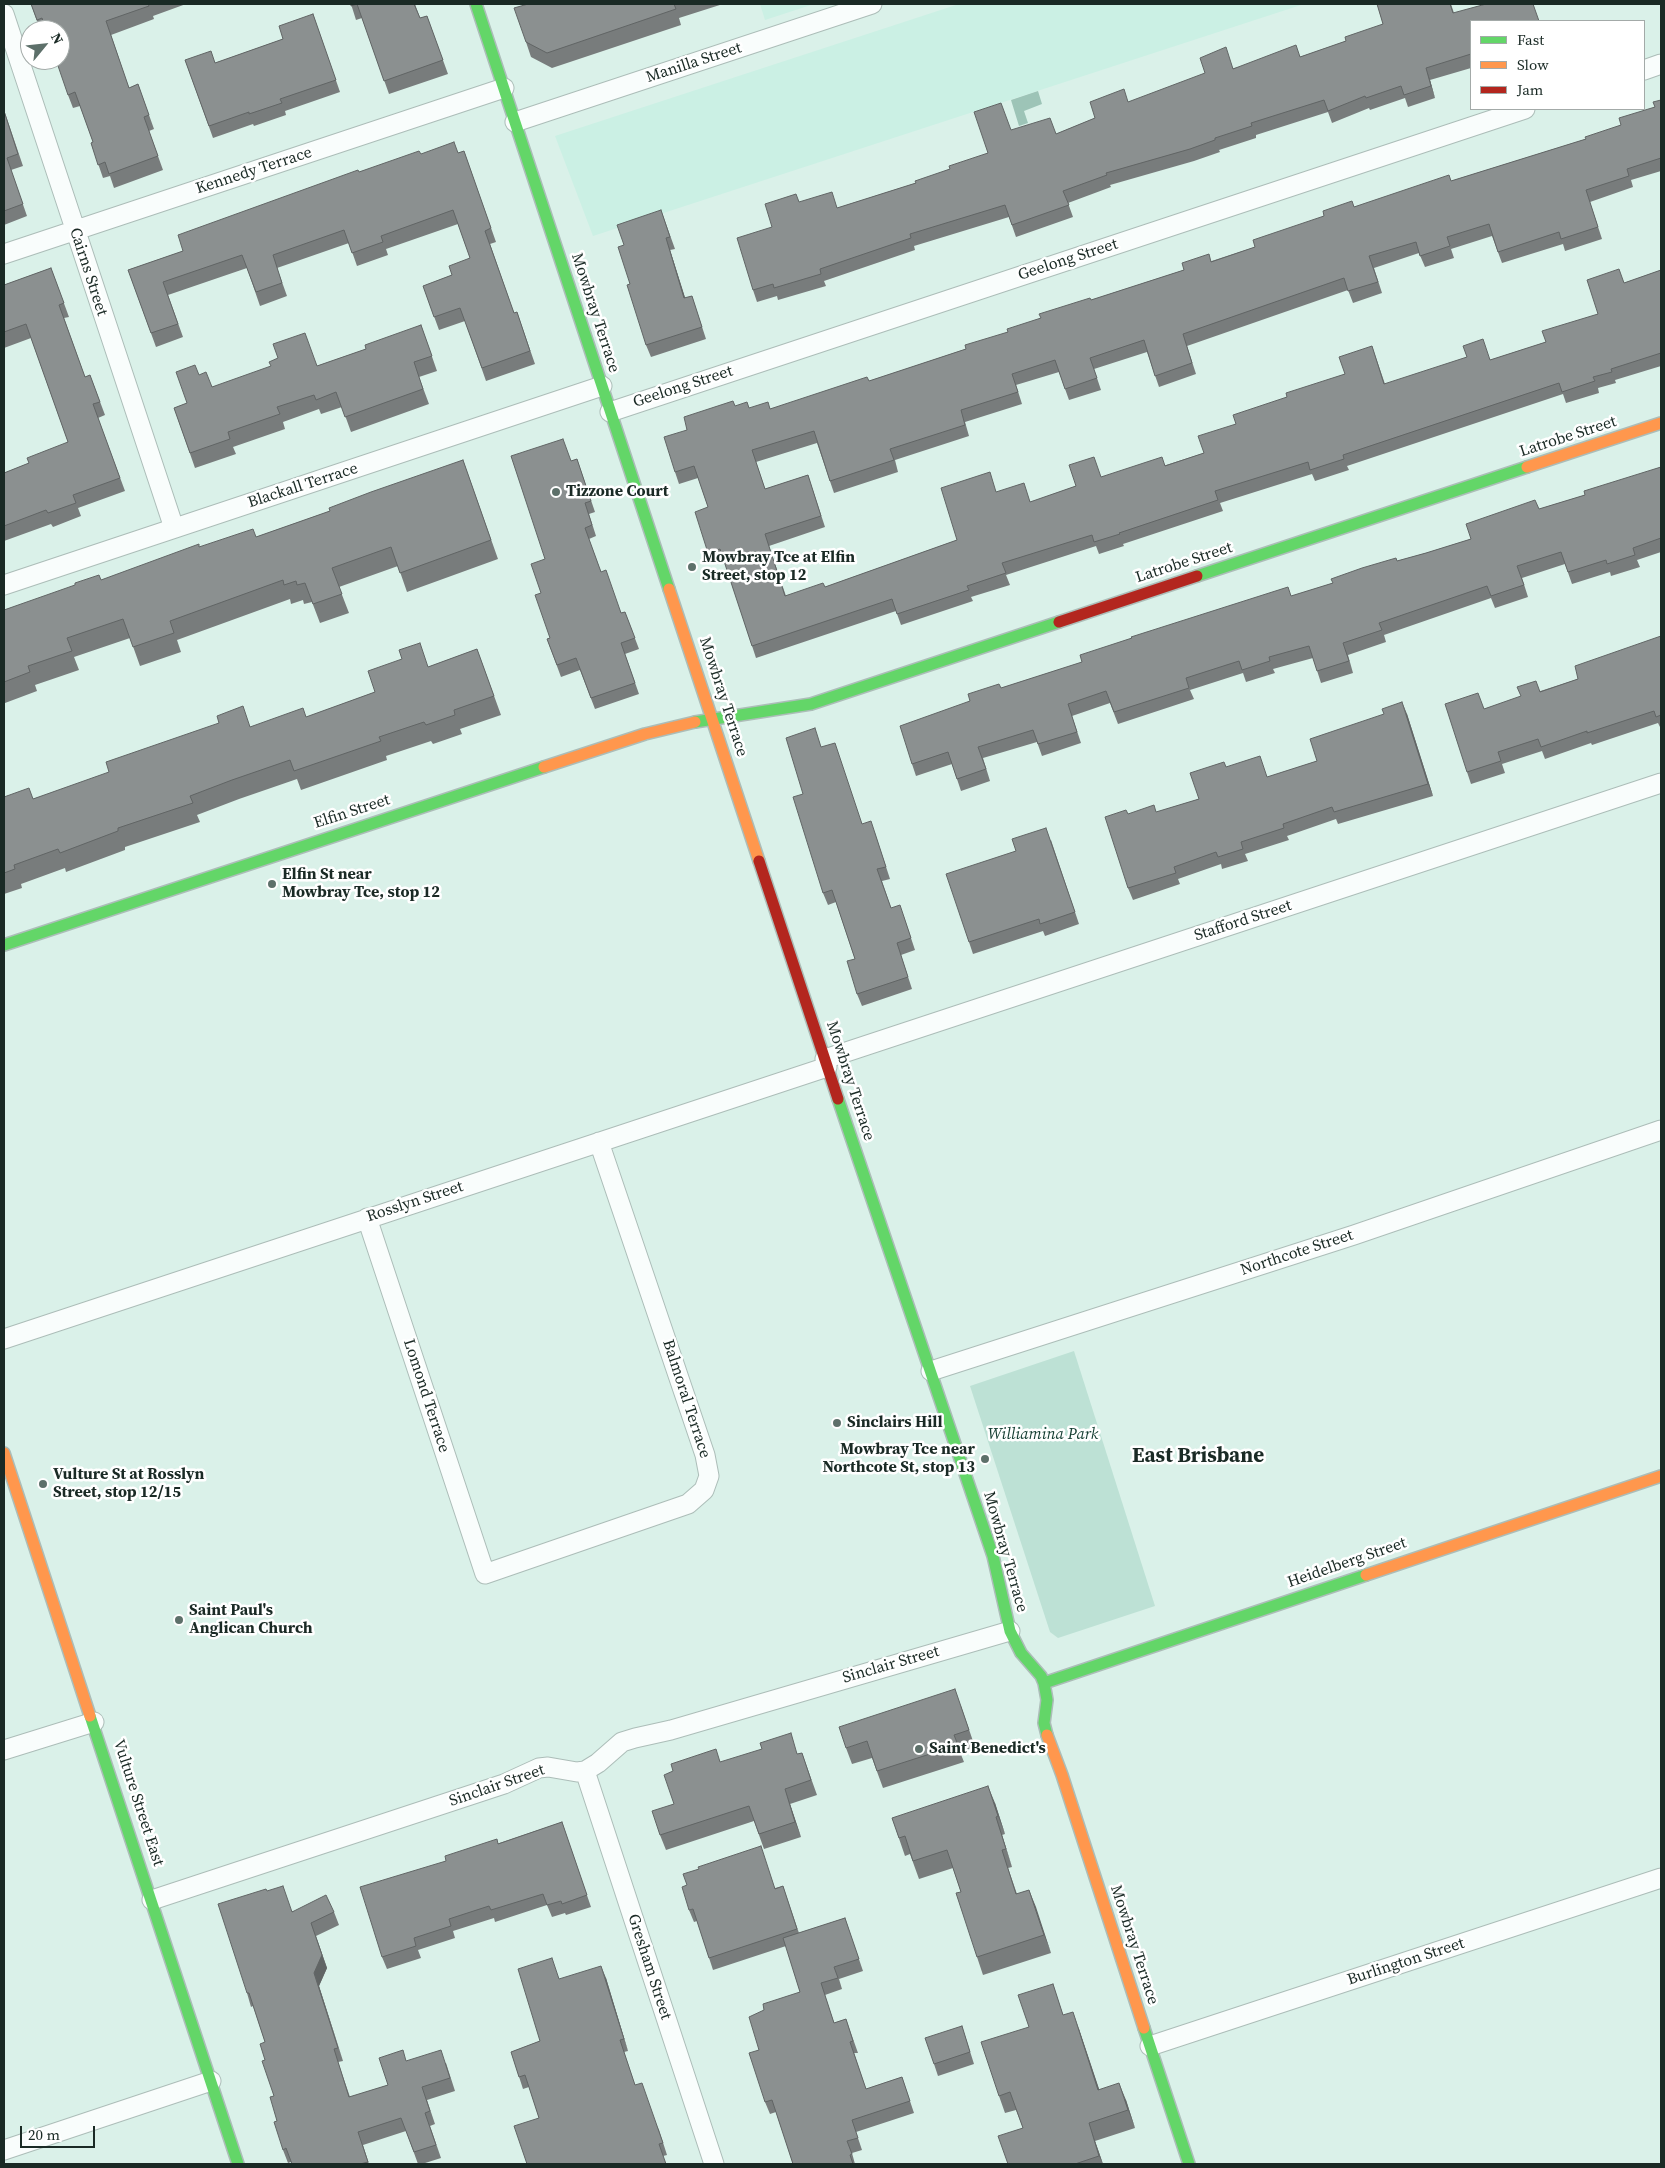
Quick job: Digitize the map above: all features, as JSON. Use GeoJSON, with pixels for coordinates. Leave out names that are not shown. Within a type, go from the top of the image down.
{"type":"FeatureCollection","features":[{"type":"Feature","properties":{"kind":"street","name":"Mowbray Terrace"},"geometry":{"type":"LineString","coordinates":[[476,4],[826,1063],[992,1556],[1010,1631],[1021,1653],[1041,1676],[1044,1683],[1047,1700],[1044,1723],[1048,1741],[1062,1775],[1189,2164]]}},
{"type":"Feature","properties":{"kind":"street","name":"Manilla Street"},"geometry":{"type":"LineString","coordinates":[[515,122],[872,4]]}},
{"type":"Feature","properties":{"kind":"street","name":"Cairns Street"},"geometry":{"type":"LineString","coordinates":[[4,14],[174,528]]}},
{"type":"Feature","properties":{"kind":"street"},"geometry":{"type":"LineString","coordinates":[[1645,70],[1661,64]]}},
{"type":"Feature","properties":{"kind":"street","name":"Kennedy Terrace"},"geometry":{"type":"LineString","coordinates":[[4,254],[504,88]]}},
{"type":"Feature","properties":{"kind":"street","name":"Geelong Street"},"geometry":{"type":"LineString","coordinates":[[610,412],[1522,110]]}},
{"type":"Feature","properties":{"kind":"street","name":"Blackall Terrace"},"geometry":{"type":"LineString","coordinates":[[4,585],[602,386]]}},
{"type":"Feature","properties":{"kind":"street","name":"Latrobe Street"},"geometry":{"type":"LineString","coordinates":[[712,718],[756,714],[811,704],[1661,423]]}},
{"type":"Feature","properties":{"kind":"street","name":"Elfin Street"},"geometry":{"type":"LineString","coordinates":[[4,945],[578,755],[662,729],[712,718]]}},
{"type":"Feature","properties":{"kind":"street","name":"Stafford Street"},"geometry":{"type":"LineString","coordinates":[[826,1063],[1661,783]]}},
{"type":"Feature","properties":{"kind":"street","name":"Rosslyn Street"},"geometry":{"type":"LineString","coordinates":[[4,1339],[599,1142],[826,1063]]}},
{"type":"Feature","properties":{"kind":"street","name":"Northcote Street"},"geometry":{"type":"LineString","coordinates":[[931,1371],[1354,1234],[1661,1130]]}},
{"type":"Feature","properties":{"kind":"street","name":"Balmoral Terrace"},"geometry":{"type":"LineString","coordinates":[[484,1574],[688,1504],[704,1490],[709,1476],[705,1455],[599,1142]]}},
{"type":"Feature","properties":{"kind":"street","name":"Lomond Terrace"},"geometry":{"type":"LineString","coordinates":[[366,1218],[484,1574]]}},
{"type":"Feature","properties":{"kind":"street","name":"Vulture Street East"},"geometry":{"type":"LineString","coordinates":[[4,1453],[238,2164]]}},
{"type":"Feature","properties":{"kind":"street","name":"Heidelberg Street"},"geometry":{"type":"LineString","coordinates":[[1044,1683],[1661,1476]]}},
{"type":"Feature","properties":{"kind":"street","name":"Sinclair Street"},"geometry":{"type":"LineString","coordinates":[[152,1900],[504,1784],[539,1768],[548,1767],[577,1772],[585,1771],[598,1764],[622,1742],[671,1730],[1010,1631]]}},
{"type":"Feature","properties":{"kind":"street"},"geometry":{"type":"LineString","coordinates":[[4,1750],[94,1722]]}},
{"type":"Feature","properties":{"kind":"street","name":"Gresham Street"},"geometry":{"type":"LineString","coordinates":[[585,1771],[714,2164]]}},
{"type":"Feature","properties":{"kind":"street","name":"Burlington Street"},"geometry":{"type":"LineString","coordinates":[[1150,2046],[1661,1878]]}},
{"type":"Feature","properties":{"kind":"street"},"geometry":{"type":"LineString","coordinates":[[4,2150],[211,2081]]}},
{"type":"Feature","properties":{"kind":"shaded area"},"geometry":{"type":"Polygon","coordinates":[[[760,4],[814,4],[765,20],[760,4]]]}},
{"type":"Feature","properties":{"kind":"shaded area"},"geometry":{"type":"Polygon","coordinates":[[[959,4],[1304,4],[593,236],[555,136],[959,4]]]}},
{"type":"Feature","properties":{"kind":"shaded area"},"geometry":{"type":"Polygon","coordinates":[[[1038,91],[1042,104],[1024,111],[1028,123],[1019,126],[1011,100],[1038,91]]]}},
{"type":"Feature","properties":{"kind":"green space","name":"Williamina Park"},"geometry":{"type":"Polygon","coordinates":[[[1074,1351],[1155,1606],[1058,1638],[1050,1632],[970,1386],[1074,1351]]]}},
{"type":"Feature","properties":{"kind":"building"},"geometry":{"type":"Polygon","coordinates":[[[31,4],[148,4],[149,6],[106,21],[129,88],[138,84],[149,115],[144,117],[158,156],[109,174],[105,162],[98,165],[91,143],[93,142],[75,92],[68,95],[59,70],[70,70],[70,20],[43,20],[42,18],[37,20],[31,4]]]}},
{"type":"Feature","properties":{"kind":"building"},"geometry":{"type":"Polygon","coordinates":[[[357,4],[414,4],[420,18],[427,16],[443,60],[384,81],[357,4]]]}},
{"type":"Feature","properties":{"kind":"building"},"geometry":{"type":"Polygon","coordinates":[[[528,4],[674,4],[676,9],[547,53],[526,42],[514,8],[528,4]]]}},
{"type":"Feature","properties":{"kind":"building"},"geometry":{"type":"Polygon","coordinates":[[[1377,4],[1450,4],[1453,13],[1486,4],[1533,4],[1539,20],[1470,20],[1470,54],[1426,68],[1431,86],[1404,95],[1401,86],[1366,98],[1365,96],[1328,111],[1324,100],[1251,123],[1252,126],[1215,138],[1215,140],[1190,149],[1106,173],[1107,175],[1063,191],[1069,205],[1012,225],[1005,205],[910,234],[911,238],[820,269],[821,274],[774,288],[773,284],[753,290],[737,238],[772,227],[765,204],[796,194],[799,202],[832,192],[837,208],[916,183],[915,181],[950,169],[949,166],[988,153],[974,112],[1001,103],[1011,130],[1050,118],[1056,134],[1095,118],[1090,102],[1124,89],[1128,102],[1205,73],[1200,58],[1226,47],[1233,69],[1296,45],[1300,57],[1346,41],[1345,37],[1383,24],[1377,4]]]}},
{"type":"Feature","properties":{"kind":"building"},"geometry":{"type":"Polygon","coordinates":[[[313,14],[336,80],[280,99],[282,103],[209,126],[185,60],[211,51],[215,63],[283,39],[279,26],[313,14]]]}},
{"type":"Feature","properties":{"kind":"building"},"geometry":{"type":"Polygon","coordinates":[[[1661,100],[1661,158],[1627,169],[1629,176],[1586,190],[1598,227],[1561,239],[1559,232],[1498,252],[1489,224],[1447,237],[1450,246],[1420,256],[1416,242],[1369,256],[1378,282],[1348,291],[1344,278],[1183,334],[1192,363],[1155,376],[1144,340],[1090,358],[1097,378],[1065,389],[1055,360],[1012,374],[1018,392],[961,410],[965,425],[890,449],[894,460],[830,481],[814,431],[752,450],[765,489],[808,475],[821,516],[765,534],[785,596],[823,583],[825,587],[957,540],[941,488],[990,472],[996,492],[1024,483],[1030,502],[1076,486],[1069,465],[1094,457],[1101,477],[1162,457],[1165,466],[1204,453],[1198,436],[1236,424],[1233,415],[1287,397],[1286,393],[1345,374],[1339,357],[1372,346],[1384,384],[1467,357],[1463,346],[1483,339],[1490,360],[1546,342],[1542,331],[1598,314],[1587,280],[1619,269],[1624,283],[1661,270],[1661,353],[1611,369],[1612,372],[1593,377],[1595,381],[1562,392],[1559,383],[1343,455],[1344,459],[1310,470],[1308,462],[1215,491],[1218,500],[1120,534],[1094,542],[1092,535],[1002,563],[1006,573],[967,586],[969,590],[897,614],[892,599],[752,646],[720,549],[708,553],[695,512],[708,507],[694,466],[675,472],[664,437],[687,430],[684,417],[733,401],[735,406],[747,402],[749,408],[768,402],[770,409],[867,377],[869,381],[966,349],[965,345],[1008,332],[1007,329],[1041,318],[1039,314],[1090,298],[1091,300],[1184,270],[1182,263],[1209,254],[1211,262],[1255,247],[1253,240],[1324,216],[1323,211],[1352,201],[1354,207],[1449,175],[1451,181],[1586,139],[1585,137],[1621,125],[1619,118],[1655,107],[1653,102],[1661,100]]]}},
{"type":"Feature","properties":{"kind":"building"},"geometry":{"type":"Polygon","coordinates":[[[4,111],[18,154],[7,158],[23,204],[4,211],[4,111]]]}},
{"type":"Feature","properties":{"kind":"building"},"geometry":{"type":"Polygon","coordinates":[[[454,142],[458,153],[464,151],[491,228],[485,231],[514,313],[517,312],[530,351],[482,368],[460,308],[434,317],[423,286],[452,275],[449,266],[470,258],[453,210],[381,236],[383,242],[352,253],[344,230],[273,255],[282,283],[256,292],[242,255],[163,282],[178,324],[151,333],[128,270],[183,251],[178,235],[358,170],[359,172],[419,151],[421,154],[454,142]]]}},
{"type":"Feature","properties":{"kind":"building"},"geometry":{"type":"Polygon","coordinates":[[[661,210],[670,237],[666,238],[684,298],[692,296],[702,327],[646,345],[627,285],[630,284],[618,247],[624,245],[617,225],[661,210]]]}},
{"type":"Feature","properties":{"kind":"building"},"geometry":{"type":"Polygon","coordinates":[[[51,268],[64,303],[59,305],[85,377],[90,375],[100,402],[93,404],[120,478],[73,495],[76,503],[48,513],[46,510],[4,526],[4,473],[29,463],[27,458],[68,442],[26,324],[4,332],[4,285],[51,268]]]}},
{"type":"Feature","properties":{"kind":"building"},"geometry":{"type":"Polygon","coordinates":[[[421,325],[432,356],[414,362],[423,389],[345,417],[336,392],[316,400],[314,395],[277,407],[280,414],[228,432],[230,439],[190,453],[174,408],[187,403],[176,372],[195,365],[199,375],[206,372],[212,387],[271,366],[269,362],[278,358],[273,344],[305,333],[317,366],[366,349],[365,345],[421,325]]]}},
{"type":"Feature","properties":{"kind":"building"},"geometry":{"type":"Polygon","coordinates":[[[563,439],[571,461],[577,459],[591,501],[585,503],[592,525],[585,528],[601,572],[606,570],[621,613],[625,612],[635,638],[621,643],[635,683],[591,698],[576,658],[557,665],[547,639],[550,638],[535,595],[541,593],[531,564],[545,559],[511,456],[563,439]]]}},
{"type":"Feature","properties":{"kind":"building"},"geometry":{"type":"Polygon","coordinates":[[[463,460],[491,540],[400,573],[391,547],[332,568],[342,594],[313,604],[305,583],[297,585],[296,581],[284,585],[283,580],[170,621],[174,633],[133,647],[123,619],[67,638],[72,651],[28,666],[30,672],[4,682],[4,610],[75,585],[75,583],[99,575],[101,580],[199,544],[199,547],[253,529],[256,537],[330,511],[329,508],[371,492],[463,460]]]}},
{"type":"Feature","properties":{"kind":"building"},"geometry":{"type":"Polygon","coordinates":[[[1661,467],[1661,538],[1633,548],[1635,555],[1607,564],[1606,560],[1568,572],[1561,552],[1517,566],[1524,585],[1491,596],[1487,586],[1379,623],[1382,630],[1343,643],[1349,661],[1317,671],[1309,646],[1269,657],[1270,661],[1242,670],[1239,661],[1186,678],[1189,688],[1114,712],[1106,691],[1068,704],[1077,732],[1038,744],[1033,730],[978,747],[986,769],[957,779],[948,752],[912,764],[900,726],[970,701],[968,694],[999,684],[1001,688],[1082,662],[1080,655],[1288,587],[1291,596],[1333,583],[1331,579],[1362,568],[1396,558],[1397,561],[1471,539],[1466,524],[1535,500],[1539,509],[1585,495],[1584,491],[1661,467]]]}},
{"type":"Feature","properties":{"kind":"building"},"geometry":{"type":"Polygon","coordinates":[[[1661,636],[1661,715],[1656,717],[1654,711],[1541,747],[1538,739],[1498,752],[1501,761],[1467,772],[1445,704],[1478,693],[1484,709],[1521,696],[1517,687],[1536,681],[1540,692],[1578,679],[1575,666],[1661,636]]]}},
{"type":"Feature","properties":{"kind":"building"},"geometry":{"type":"Polygon","coordinates":[[[420,643],[428,667],[477,649],[494,696],[454,710],[455,715],[426,725],[424,722],[379,737],[381,741],[294,771],[290,760],[232,780],[190,796],[193,803],[118,828],[118,831],[60,853],[58,849],[14,865],[15,869],[4,873],[4,797],[29,788],[33,799],[109,772],[106,762],[219,723],[217,716],[243,706],[250,727],[303,708],[306,717],[375,692],[368,671],[402,659],[399,650],[420,643]]]}},
{"type":"Feature","properties":{"kind":"building"},"geometry":{"type":"Polygon","coordinates":[[[1402,702],[1428,784],[1334,812],[1332,807],[1283,824],[1284,828],[1241,842],[1243,849],[1218,857],[1216,852],[1174,867],[1176,873],[1128,888],[1105,817],[1126,810],[1128,814],[1154,805],[1156,812],[1199,799],[1190,773],[1224,762],[1226,767],[1260,756],[1267,777],[1317,761],[1310,739],[1384,714],[1382,709],[1402,702]]]}},
{"type":"Feature","properties":{"kind":"building"},"geometry":{"type":"Polygon","coordinates":[[[815,728],[821,747],[835,743],[862,824],[871,821],[886,867],[877,869],[891,908],[900,905],[911,938],[897,943],[908,977],[857,994],[847,961],[855,959],[832,890],[823,893],[793,797],[803,794],[786,738],[815,728]]]}},
{"type":"Feature","properties":{"kind":"building"},"geometry":{"type":"Polygon","coordinates":[[[1046,828],[1075,912],[1040,924],[1039,919],[969,942],[946,874],[1016,851],[1012,839],[1046,828]]]}},
{"type":"Feature","properties":{"kind":"building"},"geometry":{"type":"Polygon","coordinates":[[[955,1689],[969,1730],[954,1735],[958,1745],[877,1771],[867,1741],[846,1748],[839,1727],[955,1689]]]}},
{"type":"Feature","properties":{"kind":"building"},"geometry":{"type":"Polygon","coordinates":[[[791,1733],[797,1754],[802,1753],[811,1780],[785,1789],[795,1822],[759,1834],[749,1806],[660,1835],[652,1811],[674,1804],[664,1775],[673,1771],[671,1764],[716,1749],[720,1762],[762,1749],[760,1743],[791,1733]]]}},
{"type":"Feature","properties":{"kind":"building"},"geometry":{"type":"Polygon","coordinates":[[[988,1786],[1006,1849],[1002,1850],[1016,1894],[1029,1890],[1044,1935],[977,1957],[956,1893],[961,1892],[947,1850],[913,1861],[905,1836],[899,1838],[892,1818],[988,1786]]]}},
{"type":"Feature","properties":{"kind":"building"},"geometry":{"type":"Polygon","coordinates":[[[562,1822],[587,1895],[562,1904],[561,1901],[547,1905],[543,1894],[491,1910],[489,1906],[449,1919],[451,1926],[414,1938],[416,1946],[382,1957],[360,1887],[446,1861],[445,1856],[497,1839],[498,1844],[562,1822]]]}},
{"type":"Feature","properties":{"kind":"building"},"geometry":{"type":"Polygon","coordinates":[[[761,1846],[775,1889],[783,1886],[797,1929],[709,1958],[693,1909],[689,1910],[682,1887],[687,1885],[683,1874],[699,1869],[698,1867],[761,1846]]]}},
{"type":"Feature","properties":{"kind":"building"},"geometry":{"type":"Polygon","coordinates":[[[283,1886],[292,1912],[326,1895],[334,1912],[311,1923],[322,1955],[314,1973],[338,2048],[334,2049],[349,2097],[388,2085],[379,2058],[403,2050],[406,2061],[441,2050],[450,2078],[422,2087],[430,2111],[425,2113],[436,2145],[414,2152],[401,2118],[358,2132],[368,2162],[360,2164],[292,2164],[286,2148],[283,2150],[274,2122],[277,2121],[270,2097],[274,2096],[262,2061],[265,2060],[260,2044],[265,2042],[218,1904],[266,1889],[267,1891],[283,1886]]]}},
{"type":"Feature","properties":{"kind":"building"},"geometry":{"type":"Polygon","coordinates":[[[845,1918],[859,1959],[834,1967],[838,1978],[821,1983],[834,2023],[846,2019],[853,2041],[850,2042],[866,2089],[902,2077],[910,2101],[852,2120],[858,2138],[847,2141],[852,2154],[850,2155],[853,2164],[793,2164],[772,2100],[765,2102],[749,2053],[759,2050],[749,2017],[764,2010],[763,2004],[800,1992],[783,1938],[845,1918]]]}},
{"type":"Feature","properties":{"kind":"building"},"geometry":{"type":"Polygon","coordinates":[[[552,1958],[559,1979],[601,1966],[624,2039],[620,2040],[635,2085],[642,2083],[663,2143],[659,2144],[666,2164],[527,2164],[514,2126],[539,2118],[525,2075],[519,2077],[511,2052],[540,2041],[518,1969],[552,1958]]]}},
{"type":"Feature","properties":{"kind":"building"},"geometry":{"type":"Polygon","coordinates":[[[1053,1984],[1063,2015],[1073,2012],[1098,2090],[1119,2083],[1128,2110],[1089,2123],[1099,2156],[1075,2164],[1008,2164],[998,2136],[1023,2128],[1010,2092],[999,2096],[981,2042],[1029,2027],[1018,1995],[1053,1984]]]}},
{"type":"Feature","properties":{"kind":"building"},"geometry":{"type":"Polygon","coordinates":[[[962,2026],[970,2052],[934,2064],[925,2038],[962,2026]]]}},
{"type":"Feature","properties":{"kind":"traffic: fast"},"geometry":{"type":"LineString","coordinates":[[476,4],[669,589]]}},
{"type":"Feature","properties":{"kind":"traffic: fast"},"geometry":{"type":"LineString","coordinates":[[1197,576],[1527,467]]}},
{"type":"Feature","properties":{"kind":"traffic: fast"},"geometry":{"type":"LineString","coordinates":[[695,722],[811,704],[1059,622]]}},
{"type":"Feature","properties":{"kind":"traffic: fast"},"geometry":{"type":"LineString","coordinates":[[4,945],[544,767]]}},
{"type":"Feature","properties":{"kind":"traffic: fast"},"geometry":{"type":"LineString","coordinates":[[838,1099],[993,1556],[1010,1631],[1021,1653],[1041,1676],[1044,1683],[1047,1700],[1044,1723],[1047,1735]]}},
{"type":"Feature","properties":{"kind":"traffic: fast"},"geometry":{"type":"LineString","coordinates":[[1044,1683],[1366,1575]]}},
{"type":"Feature","properties":{"kind":"traffic: fast"},"geometry":{"type":"LineString","coordinates":[[90,1716],[238,2164]]}},
{"type":"Feature","properties":{"kind":"traffic: fast"},"geometry":{"type":"LineString","coordinates":[[1144,2028],[1189,2164]]}},
{"type":"Feature","properties":{"kind":"traffic: slow"},"geometry":{"type":"LineString","coordinates":[[1527,467],[1661,423]]}},
{"type":"Feature","properties":{"kind":"traffic: slow"},"geometry":{"type":"LineString","coordinates":[[669,589],[759,861]]}},
{"type":"Feature","properties":{"kind":"traffic: slow"},"geometry":{"type":"LineString","coordinates":[[544,767],[645,734],[695,722]]}},
{"type":"Feature","properties":{"kind":"traffic: slow"},"geometry":{"type":"LineString","coordinates":[[4,1453],[90,1716]]}},
{"type":"Feature","properties":{"kind":"traffic: slow"},"geometry":{"type":"LineString","coordinates":[[1366,1575],[1661,1476]]}},
{"type":"Feature","properties":{"kind":"traffic: slow"},"geometry":{"type":"LineString","coordinates":[[1047,1735],[1062,1775],[1144,2028]]}},
{"type":"Feature","properties":{"kind":"traffic: jam"},"geometry":{"type":"LineString","coordinates":[[1059,622],[1197,576]]}},
{"type":"Feature","properties":{"kind":"traffic: jam"},"geometry":{"type":"LineString","coordinates":[[759,861],[838,1099]]}},
{"type":"Feature","properties":{"kind":"place","name":"Tizzone Court"},"geometry":{"type":"Point","coordinates":[556,492]}},
{"type":"Feature","properties":{"kind":"place","name":"Mowbray Tce at Elfin Street, stop 12"},"geometry":{"type":"Point","coordinates":[692,567]}},
{"type":"Feature","properties":{"kind":"place","name":"Elfin St near Mowbray Tce, stop 12"},"geometry":{"type":"Point","coordinates":[272,884]}},
{"type":"Feature","properties":{"kind":"place","name":"Sinclairs Hill"},"geometry":{"type":"Point","coordinates":[837,1423]}},
{"type":"Feature","properties":{"kind":"place","name":"Mowbray Tce near Northcote St, stop 13"},"geometry":{"type":"Point","coordinates":[985,1459]}},
{"type":"Feature","properties":{"kind":"place","name":"Vulture St at Rosslyn Street, stop 12/15"},"geometry":{"type":"Point","coordinates":[43,1484]}},
{"type":"Feature","properties":{"kind":"place","name":"Saint Paul's Anglican Church"},"geometry":{"type":"Point","coordinates":[179,1620]}},
{"type":"Feature","properties":{"kind":"place","name":"Saint Benedict's"},"geometry":{"type":"Point","coordinates":[919,1749]}},
{"type":"Feature","properties":{"kind":"district","name":"East Brisbane"},"geometry":{"type":"Point","coordinates":[1198,1457]}}]}
